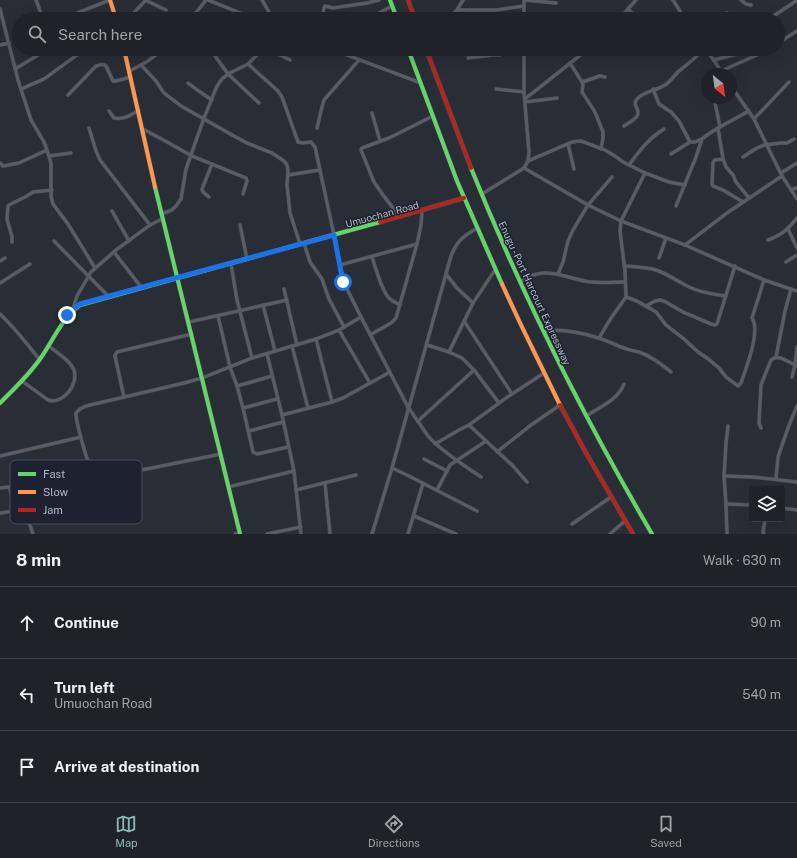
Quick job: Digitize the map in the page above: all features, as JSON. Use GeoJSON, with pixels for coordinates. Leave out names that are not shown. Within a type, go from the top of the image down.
{"type":"FeatureCollection","features":[{"type":"Feature","properties":{"kind":"main road"},"geometry":{"type":"LineString","coordinates":[[110,0],[114,12]]}},
{"type":"Feature","properties":{"kind":"main road"},"geometry":{"type":"LineString","coordinates":[[390,0],[394,12]]}},
{"type":"Feature","properties":{"kind":"main road"},"geometry":{"type":"LineString","coordinates":[[408,0],[412,12]]}},
{"type":"Feature","properties":{"kind":"main road"},"geometry":{"type":"LineString","coordinates":[[126,56],[162,219],[192,334],[238,534]]}},
{"type":"Feature","properties":{"kind":"main road"},"geometry":{"type":"LineString","coordinates":[[411,56],[464,198],[515,314],[560,405],[633,534]]}},
{"type":"Feature","properties":{"kind":"main road","name":"Enugu - Port Harcourt Expressway"},"geometry":{"type":"LineString","coordinates":[[429,56],[466,157],[519,282],[542,331],[586,416],[628,494],[652,534]]}},
{"type":"Feature","properties":{"kind":"main road","name":"Umuochan Road"},"geometry":{"type":"LineString","coordinates":[[0,403],[40,360],[67,315],[80,304],[231,264],[464,198]]}},
{"type":"Feature","properties":{"kind":"street"},"geometry":{"type":"LineString","coordinates":[[36,0],[40,12]]}},
{"type":"Feature","properties":{"kind":"street"},"geometry":{"type":"LineString","coordinates":[[80,12],[110,0]]}},
{"type":"Feature","properties":{"kind":"street"},"geometry":{"type":"LineString","coordinates":[[135,12],[147,0],[166,10]]}},
{"type":"Feature","properties":{"kind":"street"},"geometry":{"type":"LineString","coordinates":[[197,12],[207,0],[237,12]]}},
{"type":"Feature","properties":{"kind":"street"},"geometry":{"type":"LineString","coordinates":[[262,0],[269,12]]}},
{"type":"Feature","properties":{"kind":"street"},"geometry":{"type":"LineString","coordinates":[[323,12],[325,6],[333,8],[379,0]]}},
{"type":"Feature","properties":{"kind":"street"},"geometry":{"type":"LineString","coordinates":[[462,0],[457,10],[496,10],[524,6]]}},
{"type":"Feature","properties":{"kind":"street"},"geometry":{"type":"LineString","coordinates":[[524,12],[524,0],[556,3]]}},
{"type":"Feature","properties":{"kind":"street"},"geometry":{"type":"LineString","coordinates":[[625,12],[636,0]]}},
{"type":"Feature","properties":{"kind":"street"},"geometry":{"type":"LineString","coordinates":[[673,0],[681,12]]}},
{"type":"Feature","properties":{"kind":"street"},"geometry":{"type":"LineString","coordinates":[[741,0],[746,4],[751,5]]}},
{"type":"Feature","properties":{"kind":"street"},"geometry":{"type":"LineString","coordinates":[[780,12],[796,1]]}},
{"type":"Feature","properties":{"kind":"street"},"geometry":{"type":"LineString","coordinates":[[381,12],[392,6]]}},
{"type":"Feature","properties":{"kind":"street"},"geometry":{"type":"LineString","coordinates":[[0,9],[12,56]]}},
{"type":"Feature","properties":{"kind":"street"},"geometry":{"type":"LineString","coordinates":[[628,9],[631,12]]}},
{"type":"Feature","properties":{"kind":"street"},"geometry":{"type":"LineString","coordinates":[[785,39],[797,31]]}},
{"type":"Feature","properties":{"kind":"street"},"geometry":{"type":"LineString","coordinates":[[0,45],[9,43]]}},
{"type":"Feature","properties":{"kind":"street"},"geometry":{"type":"LineString","coordinates":[[12,56],[31,120],[44,142],[49,156],[51,164],[51,196],[53,204],[68,224],[95,268]]}},
{"type":"Feature","properties":{"kind":"street"},"geometry":{"type":"LineString","coordinates":[[15,68],[36,56]]}},
{"type":"Feature","properties":{"kind":"street"},"geometry":{"type":"LineString","coordinates":[[21,89],[44,79],[76,56]]}},
{"type":"Feature","properties":{"kind":"street"},"geometry":{"type":"LineString","coordinates":[[130,71],[154,56]]}},
{"type":"Feature","properties":{"kind":"street"},"geometry":{"type":"LineString","coordinates":[[215,56],[228,74],[259,103]]}},
{"type":"Feature","properties":{"kind":"street"},"geometry":{"type":"LineString","coordinates":[[161,214],[172,210],[181,199],[186,169],[217,86],[228,74],[248,64],[256,56]]}},
{"type":"Feature","properties":{"kind":"street"},"geometry":{"type":"LineString","coordinates":[[282,56],[290,60]]}},
{"type":"Feature","properties":{"kind":"street"},"geometry":{"type":"LineString","coordinates":[[349,56],[421,83]]}},
{"type":"Feature","properties":{"kind":"street"},"geometry":{"type":"LineString","coordinates":[[468,58],[485,56]]}},
{"type":"Feature","properties":{"kind":"street"},"geometry":{"type":"LineString","coordinates":[[482,194],[524,168],[528,161],[524,92],[524,56]]}},
{"type":"Feature","properties":{"kind":"street"},"geometry":{"type":"LineString","coordinates":[[525,101],[579,56]]}},
{"type":"Feature","properties":{"kind":"street"},"geometry":{"type":"LineString","coordinates":[[624,126],[638,115],[635,104],[636,100],[640,96],[666,84],[697,56]]}},
{"type":"Feature","properties":{"kind":"street"},"geometry":{"type":"LineString","coordinates":[[711,56],[719,68]]}},
{"type":"Feature","properties":{"kind":"street"},"geometry":{"type":"LineString","coordinates":[[714,60],[729,56]]}},
{"type":"Feature","properties":{"kind":"street"},"geometry":{"type":"LineString","coordinates":[[732,68],[756,56]]}},
{"type":"Feature","properties":{"kind":"street"},"geometry":{"type":"LineString","coordinates":[[316,128],[324,100],[359,60]]}},
{"type":"Feature","properties":{"kind":"street"},"geometry":{"type":"LineString","coordinates":[[570,63],[583,84],[582,92],[595,112],[603,132],[601,149]]}},
{"type":"Feature","properties":{"kind":"street"},"geometry":{"type":"LineString","coordinates":[[68,95],[96,66],[101,64],[106,66],[114,81],[131,77]]}},
{"type":"Feature","properties":{"kind":"street"},"geometry":{"type":"LineString","coordinates":[[248,64],[282,97],[297,140],[300,143],[313,143],[315,147],[343,282],[408,407],[428,436],[436,444],[482,477]]}},
{"type":"Feature","properties":{"kind":"street"},"geometry":{"type":"LineString","coordinates":[[141,65],[156,81],[165,95],[181,106],[234,136],[272,153],[284,161],[288,170],[287,185],[290,213],[310,262],[322,279],[329,299],[344,327]]}},
{"type":"Feature","properties":{"kind":"street"},"geometry":{"type":"LineString","coordinates":[[582,82],[600,76],[605,77]]}},
{"type":"Feature","properties":{"kind":"street"},"geometry":{"type":"LineString","coordinates":[[754,118],[789,82]]}},
{"type":"Feature","properties":{"kind":"street"},"geometry":{"type":"LineString","coordinates":[[188,83],[212,100]]}},
{"type":"Feature","properties":{"kind":"street"},"geometry":{"type":"LineString","coordinates":[[496,89],[524,92]]}},
{"type":"Feature","properties":{"kind":"street"},"geometry":{"type":"LineString","coordinates":[[653,89],[659,104],[671,112],[679,121],[690,142]]}},
{"type":"Feature","properties":{"kind":"street"},"geometry":{"type":"LineString","coordinates":[[737,94],[754,118],[782,174],[797,199]]}},
{"type":"Feature","properties":{"kind":"street"},"geometry":{"type":"LineString","coordinates":[[525,101],[557,98]]}},
{"type":"Feature","properties":{"kind":"street"},"geometry":{"type":"LineString","coordinates":[[715,104],[723,158],[726,167],[749,198]]}},
{"type":"Feature","properties":{"kind":"street"},"geometry":{"type":"LineString","coordinates":[[109,111],[116,119],[127,117],[139,110]]}},
{"type":"Feature","properties":{"kind":"street"},"geometry":{"type":"LineString","coordinates":[[671,154],[690,142],[696,142],[702,139],[749,111]]}},
{"type":"Feature","properties":{"kind":"street"},"geometry":{"type":"LineString","coordinates":[[372,113],[380,141]]}},
{"type":"Feature","properties":{"kind":"street"},"geometry":{"type":"LineString","coordinates":[[400,217],[374,182],[361,150],[362,148],[432,116]]}},
{"type":"Feature","properties":{"kind":"street"},"geometry":{"type":"LineString","coordinates":[[89,128],[100,160],[150,226]]}},
{"type":"Feature","properties":{"kind":"street"},"geometry":{"type":"LineString","coordinates":[[629,165],[646,143],[664,128]]}},
{"type":"Feature","properties":{"kind":"street"},"geometry":{"type":"LineString","coordinates":[[143,129],[192,156],[246,178],[247,181],[243,194]]}},
{"type":"Feature","properties":{"kind":"street"},"geometry":{"type":"LineString","coordinates":[[676,206],[702,139]]}},
{"type":"Feature","properties":{"kind":"street"},"geometry":{"type":"LineString","coordinates":[[743,156],[761,146],[787,143],[794,139]]}},
{"type":"Feature","properties":{"kind":"street"},"geometry":{"type":"LineString","coordinates":[[528,161],[576,141],[601,149],[644,174],[669,182],[685,184]]}},
{"type":"Feature","properties":{"kind":"street"},"geometry":{"type":"LineString","coordinates":[[696,142],[700,147]]}},
{"type":"Feature","properties":{"kind":"street"},"geometry":{"type":"LineString","coordinates":[[568,144],[574,169]]}},
{"type":"Feature","properties":{"kind":"street"},"geometry":{"type":"LineString","coordinates":[[0,163],[3,166],[19,163],[47,150]]}},
{"type":"Feature","properties":{"kind":"street"},"geometry":{"type":"LineString","coordinates":[[49,156],[71,153]]}},
{"type":"Feature","properties":{"kind":"street"},"geometry":{"type":"LineString","coordinates":[[723,158],[713,162],[711,179],[712,184],[713,186],[744,202]]}},
{"type":"Feature","properties":{"kind":"street"},"geometry":{"type":"LineString","coordinates":[[685,245],[797,163]]}},
{"type":"Feature","properties":{"kind":"street"},"geometry":{"type":"LineString","coordinates":[[209,197],[203,192],[202,188],[212,164]]}},
{"type":"Feature","properties":{"kind":"street"},"geometry":{"type":"LineString","coordinates":[[524,168],[621,221],[685,245],[764,280],[797,291]]}},
{"type":"Feature","properties":{"kind":"street"},"geometry":{"type":"LineString","coordinates":[[288,175],[320,170]]}},
{"type":"Feature","properties":{"kind":"street"},"geometry":{"type":"LineString","coordinates":[[599,338],[626,297],[620,231],[621,221],[644,174]]}},
{"type":"Feature","properties":{"kind":"street"},"geometry":{"type":"LineString","coordinates":[[558,274],[572,230],[588,204],[612,177]]}},
{"type":"Feature","properties":{"kind":"street"},"geometry":{"type":"LineString","coordinates":[[791,190],[797,188]]}},
{"type":"Feature","properties":{"kind":"street"},"geometry":{"type":"LineString","coordinates":[[12,242],[7,219],[9,204],[33,192],[52,190]]}},
{"type":"Feature","properties":{"kind":"street"},"geometry":{"type":"LineString","coordinates":[[112,211],[129,241]]}},
{"type":"Feature","properties":{"kind":"street"},"geometry":{"type":"LineString","coordinates":[[370,335],[394,321],[396,318],[417,244],[422,211]]}},
{"type":"Feature","properties":{"kind":"street"},"geometry":{"type":"LineString","coordinates":[[768,240],[780,235],[788,229],[797,218]]}},
{"type":"Feature","properties":{"kind":"street"},"geometry":{"type":"LineString","coordinates":[[73,309],[77,296],[88,276],[95,268],[129,241],[162,219]]}},
{"type":"Feature","properties":{"kind":"street"},"geometry":{"type":"LineString","coordinates":[[240,225],[247,259]]}},
{"type":"Feature","properties":{"kind":"street"},"geometry":{"type":"LineString","coordinates":[[372,534],[451,256],[458,241],[477,228]]}},
{"type":"Feature","properties":{"kind":"street"},"geometry":{"type":"LineString","coordinates":[[788,229],[797,248]]}},
{"type":"Feature","properties":{"kind":"street"},"geometry":{"type":"LineString","coordinates":[[659,258],[666,238]]}},
{"type":"Feature","properties":{"kind":"street"},"geometry":{"type":"LineString","coordinates":[[54,241],[109,296]]}},
{"type":"Feature","properties":{"kind":"street"},"geometry":{"type":"LineString","coordinates":[[340,265],[417,244]]}},
{"type":"Feature","properties":{"kind":"street"},"geometry":{"type":"LineString","coordinates":[[114,252],[141,288]]}},
{"type":"Feature","properties":{"kind":"street"},"geometry":{"type":"LineString","coordinates":[[786,262],[797,255]]}},
{"type":"Feature","properties":{"kind":"street"},"geometry":{"type":"LineString","coordinates":[[372,257],[386,295],[400,305]]}},
{"type":"Feature","properties":{"kind":"street"},"geometry":{"type":"LineString","coordinates":[[0,261],[6,258]]}},
{"type":"Feature","properties":{"kind":"street"},"geometry":{"type":"LineString","coordinates":[[0,283],[30,264]]}},
{"type":"Feature","properties":{"kind":"street"},"geometry":{"type":"LineString","coordinates":[[231,264],[239,310],[252,358]]}},
{"type":"Feature","properties":{"kind":"street"},"geometry":{"type":"LineString","coordinates":[[624,266],[646,268],[657,271],[673,277],[689,288],[703,293],[726,296]]}},
{"type":"Feature","properties":{"kind":"street"},"geometry":{"type":"LineString","coordinates":[[646,306],[655,301],[664,301],[683,312],[715,325],[719,323],[735,266]]}},
{"type":"Feature","properties":{"kind":"street"},"geometry":{"type":"LineString","coordinates":[[449,352],[473,303],[495,270]]}},
{"type":"Feature","properties":{"kind":"street"},"geometry":{"type":"LineString","coordinates":[[446,274],[457,288],[473,303]]}},
{"type":"Feature","properties":{"kind":"street"},"geometry":{"type":"LineString","coordinates":[[519,282],[537,274],[558,274],[593,282],[625,282]]}},
{"type":"Feature","properties":{"kind":"street"},"geometry":{"type":"LineString","coordinates":[[626,297],[637,301],[656,312],[666,325],[698,352],[708,358],[726,377],[738,386],[741,383],[751,354],[755,327],[752,318],[764,280]]}},
{"type":"Feature","properties":{"kind":"street"},"geometry":{"type":"LineString","coordinates":[[284,289],[297,345]]}},
{"type":"Feature","properties":{"kind":"street"},"geometry":{"type":"LineString","coordinates":[[760,428],[760,392],[770,363],[776,357],[784,311],[791,289]]}},
{"type":"Feature","properties":{"kind":"street"},"geometry":{"type":"LineString","coordinates":[[189,322],[286,300]]}},
{"type":"Feature","properties":{"kind":"street"},"geometry":{"type":"LineString","coordinates":[[263,305],[275,351]]}},
{"type":"Feature","properties":{"kind":"street"},"geometry":{"type":"LineString","coordinates":[[0,314],[23,338],[40,360]]}},
{"type":"Feature","properties":{"kind":"street"},"geometry":{"type":"LineString","coordinates":[[218,316],[230,367],[237,386],[249,431],[252,450],[255,454],[257,454],[288,447]]}},
{"type":"Feature","properties":{"kind":"street"},"geometry":{"type":"LineString","coordinates":[[88,460],[76,418],[76,413],[86,406],[202,378],[252,358],[316,339],[339,330],[361,317]]}},
{"type":"Feature","properties":{"kind":"street"},"geometry":{"type":"LineString","coordinates":[[464,321],[512,394]]}},
{"type":"Feature","properties":{"kind":"street"},"geometry":{"type":"LineString","coordinates":[[339,330],[370,383]]}},
{"type":"Feature","properties":{"kind":"street"},"geometry":{"type":"LineString","coordinates":[[542,331],[553,330],[574,332],[599,338],[650,357],[671,372]]}},
{"type":"Feature","properties":{"kind":"street"},"geometry":{"type":"LineString","coordinates":[[124,397],[115,356],[117,352],[192,334]]}},
{"type":"Feature","properties":{"kind":"street"},"geometry":{"type":"LineString","coordinates":[[316,339],[332,402]]}},
{"type":"Feature","properties":{"kind":"street"},"geometry":{"type":"LineString","coordinates":[[426,345],[449,352],[462,358],[474,370],[499,403]]}},
{"type":"Feature","properties":{"kind":"street"},"geometry":{"type":"LineString","coordinates":[[22,381],[52,402],[61,399],[66,395],[74,381],[74,369],[68,361],[49,346]]}},
{"type":"Feature","properties":{"kind":"street"},"geometry":{"type":"LineString","coordinates":[[292,346],[308,408]]}},
{"type":"Feature","properties":{"kind":"street"},"geometry":{"type":"LineString","coordinates":[[792,377],[796,365],[797,347]]}},
{"type":"Feature","properties":{"kind":"street"},"geometry":{"type":"LineString","coordinates":[[266,354],[282,415],[294,471],[301,534]]}},
{"type":"Feature","properties":{"kind":"street"},"geometry":{"type":"LineString","coordinates":[[776,357],[796,365]]}},
{"type":"Feature","properties":{"kind":"street"},"geometry":{"type":"LineString","coordinates":[[418,421],[474,370]]}},
{"type":"Feature","properties":{"kind":"street"},"geometry":{"type":"LineString","coordinates":[[282,415],[332,402],[351,395],[390,372]]}},
{"type":"Feature","properties":{"kind":"street"},"geometry":{"type":"LineString","coordinates":[[436,444],[469,425],[544,373]]}},
{"type":"Feature","properties":{"kind":"street"},"geometry":{"type":"LineString","coordinates":[[237,386],[272,376]]}},
{"type":"Feature","properties":{"kind":"street"},"geometry":{"type":"LineString","coordinates":[[586,416],[614,399],[622,390],[624,384]]}},
{"type":"Feature","properties":{"kind":"street"},"geometry":{"type":"LineString","coordinates":[[243,408],[278,399]]}},
{"type":"Feature","properties":{"kind":"street"},"geometry":{"type":"LineString","coordinates":[[497,452],[531,425],[560,405]]}},
{"type":"Feature","properties":{"kind":"street"},"geometry":{"type":"LineString","coordinates":[[776,479],[778,457],[797,406]]}},
{"type":"Feature","properties":{"kind":"street"},"geometry":{"type":"LineString","coordinates":[[249,431],[283,422]]}},
{"type":"Feature","properties":{"kind":"street"},"geometry":{"type":"LineString","coordinates":[[469,425],[513,466],[527,482]]}},
{"type":"Feature","properties":{"kind":"street"},"geometry":{"type":"LineString","coordinates":[[727,534],[724,476],[728,426]]}},
{"type":"Feature","properties":{"kind":"street"},"geometry":{"type":"LineString","coordinates":[[0,456],[81,437]]}},
{"type":"Feature","properties":{"kind":"street"},"geometry":{"type":"LineString","coordinates":[[437,490],[450,465],[486,441]]}},
{"type":"Feature","properties":{"kind":"street"},"geometry":{"type":"LineString","coordinates":[[142,470],[220,454]]}},
{"type":"Feature","properties":{"kind":"street"},"geometry":{"type":"LineString","coordinates":[[424,459],[447,471]]}},
{"type":"Feature","properties":{"kind":"street"},"geometry":{"type":"LineString","coordinates":[[392,468],[477,511]]}},
{"type":"Feature","properties":{"kind":"street"},"geometry":{"type":"LineString","coordinates":[[228,487],[294,471]]}},
{"type":"Feature","properties":{"kind":"street"},"geometry":{"type":"LineString","coordinates":[[296,490],[356,475]]}},
{"type":"Feature","properties":{"kind":"street"},"geometry":{"type":"LineString","coordinates":[[724,476],[752,476],[797,482]]}},
{"type":"Feature","properties":{"kind":"street"},"geometry":{"type":"LineString","coordinates":[[325,483],[330,534]]}},
{"type":"Feature","properties":{"kind":"street"},"geometry":{"type":"LineString","coordinates":[[408,534],[423,483]]}},
{"type":"Feature","properties":{"kind":"street"},"geometry":{"type":"LineString","coordinates":[[0,488],[8,487],[10,492]]}},
{"type":"Feature","properties":{"kind":"street"},"geometry":{"type":"LineString","coordinates":[[572,524],[611,497]]}},
{"type":"Feature","properties":{"kind":"street"},"geometry":{"type":"LineString","coordinates":[[726,504],[749,505]]}},
{"type":"Feature","properties":{"kind":"street"},"geometry":{"type":"LineString","coordinates":[[785,508],[797,510]]}},
{"type":"Feature","properties":{"kind":"street"},"geometry":{"type":"LineString","coordinates":[[0,513],[10,511]]}},
{"type":"Feature","properties":{"kind":"street"},"geometry":{"type":"LineString","coordinates":[[414,516],[456,534]]}},
{"type":"Feature","properties":{"kind":"street"},"geometry":{"type":"LineString","coordinates":[[610,534],[625,521]]}},
{"type":"Feature","properties":{"kind":"street"},"geometry":{"type":"LineString","coordinates":[[764,534],[765,522]]}},
{"type":"Feature","properties":{"kind":"street"},"geometry":{"type":"LineString","coordinates":[[29,524],[33,534]]}},
{"type":"Feature","properties":{"kind":"street"},"geometry":{"type":"LineString","coordinates":[[269,534],[301,527]]}},
{"type":"Feature","properties":{"kind":"traffic: fast"},"geometry":{"type":"LineString","coordinates":[[390,0],[394,12]]}},
{"type":"Feature","properties":{"kind":"traffic: fast"},"geometry":{"type":"LineString","coordinates":[[411,56],[457,181],[502,284]]}},
{"type":"Feature","properties":{"kind":"traffic: fast"},"geometry":{"type":"LineString","coordinates":[[471,168],[532,309],[578,400],[652,534]]}},
{"type":"Feature","properties":{"kind":"traffic: fast"},"geometry":{"type":"LineString","coordinates":[[155,187],[240,534]]}},
{"type":"Feature","properties":{"kind":"traffic: fast"},"geometry":{"type":"LineString","coordinates":[[0,403],[31,371],[45,352],[62,323],[80,305],[380,222]]}},
{"type":"Feature","properties":{"kind":"traffic: slow"},"geometry":{"type":"LineString","coordinates":[[110,0],[114,12]]}},
{"type":"Feature","properties":{"kind":"traffic: slow"},"geometry":{"type":"LineString","coordinates":[[126,56],[155,187]]}},
{"type":"Feature","properties":{"kind":"traffic: slow"},"geometry":{"type":"LineString","coordinates":[[502,284],[560,405]]}},
{"type":"Feature","properties":{"kind":"traffic: jam"},"geometry":{"type":"LineString","coordinates":[[408,0],[412,12]]}},
{"type":"Feature","properties":{"kind":"traffic: jam"},"geometry":{"type":"LineString","coordinates":[[429,56],[471,168]]}},
{"type":"Feature","properties":{"kind":"traffic: jam"},"geometry":{"type":"LineString","coordinates":[[380,222],[464,198]]}},
{"type":"Feature","properties":{"kind":"traffic: jam"},"geometry":{"type":"LineString","coordinates":[[560,405],[633,534]]}},
{"type":"Feature","properties":{"kind":"route"},"geometry":{"type":"LineString","coordinates":[[67,315],[80,304],[334,235],[343,282]]}}]}
